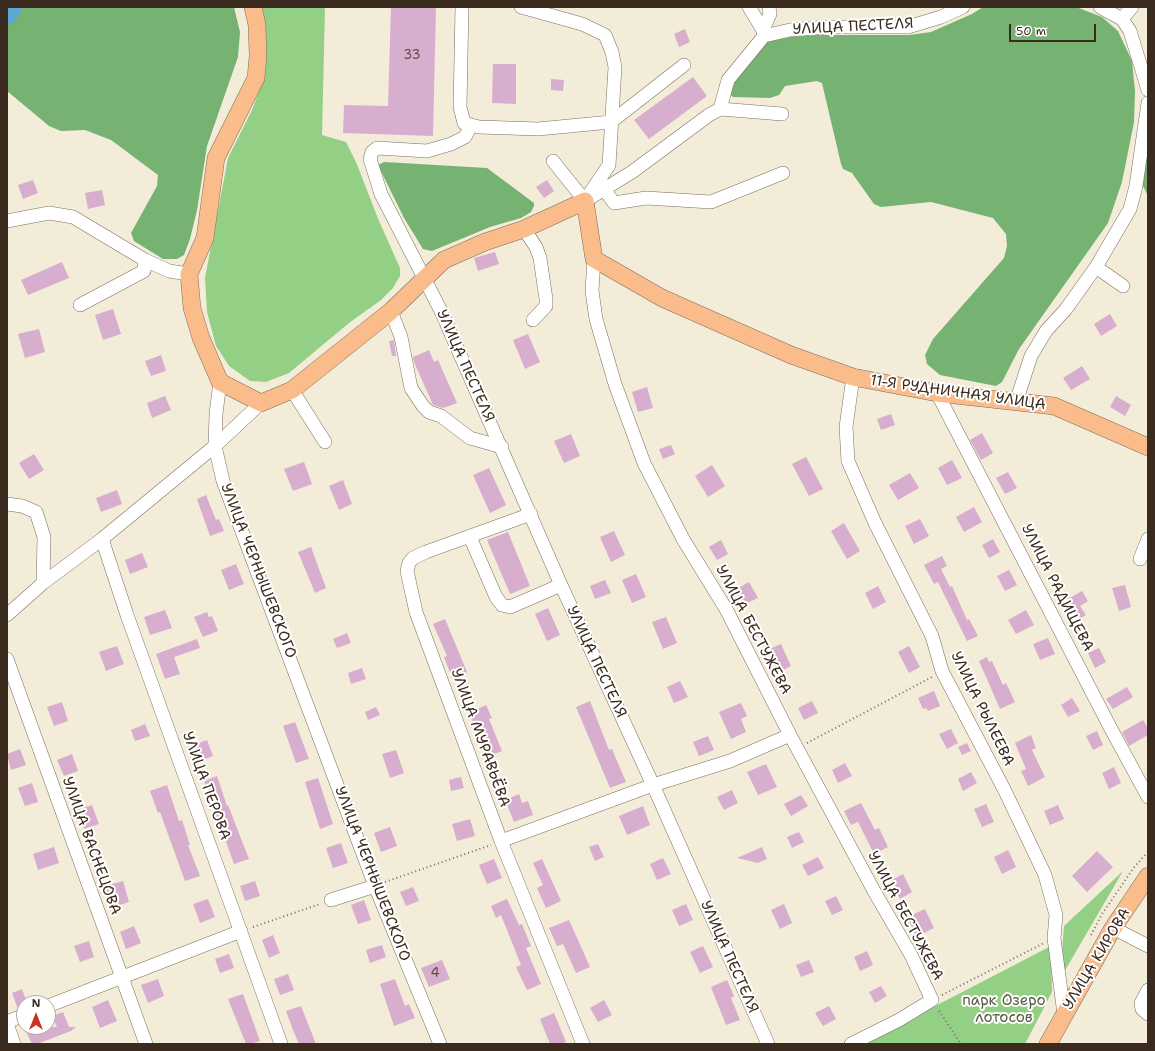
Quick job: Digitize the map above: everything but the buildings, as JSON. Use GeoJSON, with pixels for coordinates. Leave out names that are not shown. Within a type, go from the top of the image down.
{"type":"FeatureCollection","features":[{"type":"Feature","properties":{"kind":"main road"},"geometry":{"type":"LineString","coordinates":[[253,7],[257,25],[258,56],[256,78],[216,158],[205,238],[189,274],[192,308],[201,338],[220,382],[261,403],[292,390],[391,311],[425,280],[444,260],[485,242],[524,229],[585,201],[594,259]]}},
{"type":"Feature","properties":{"kind":"main road","name":"11-Я РУДНИЧНАЯ УЛИЦА"},"geometry":{"type":"LineString","coordinates":[[594,259],[662,298],[791,355],[853,377],[937,393],[1054,406],[1148,447]]}},
{"type":"Feature","properties":{"kind":"main road","name":"УЛИЦА КИРОВА"},"geometry":{"type":"LineString","coordinates":[[1048,1044],[1113,928],[1148,876]]}},
{"type":"Feature","properties":{"kind":"street"},"geometry":{"type":"LineString","coordinates":[[462,7],[460,107],[464,123],[471,125],[479,127],[538,129],[612,122],[684,65]]}},
{"type":"Feature","properties":{"kind":"street"},"geometry":{"type":"LineString","coordinates":[[521,7],[582,24],[605,35],[612,52],[615,67],[608,165],[585,201]]}},
{"type":"Feature","properties":{"kind":"street"},"geometry":{"type":"LineString","coordinates":[[749,7],[764,33]]}},
{"type":"Feature","properties":{"kind":"street","name":"УЛИЦА ПЕСТЕЛЯ"},"geometry":{"type":"LineString","coordinates":[[764,33],[827,27],[908,27],[941,17],[963,7]]}},
{"type":"Feature","properties":{"kind":"street"},"geometry":{"type":"LineString","coordinates":[[1100,7],[1122,19],[1130,30],[1148,90]]}},
{"type":"Feature","properties":{"kind":"street"},"geometry":{"type":"LineString","coordinates":[[1122,19],[1132,7]]}},
{"type":"Feature","properties":{"kind":"street"},"geometry":{"type":"LineString","coordinates":[[720,109],[728,80],[764,33],[772,9]]}},
{"type":"Feature","properties":{"kind":"street"},"geometry":{"type":"LineString","coordinates":[[1016,402],[1031,356],[1046,331],[1066,309],[1096,267],[1130,209],[1136,186],[1148,103]]}},
{"type":"Feature","properties":{"kind":"street"},"geometry":{"type":"LineString","coordinates":[[585,201],[632,172],[708,115],[720,109],[782,114]]}},
{"type":"Feature","properties":{"kind":"street","name":"УЛИЦА ПЕСТЕЛЯ"},"geometry":{"type":"LineString","coordinates":[[471,125],[464,137],[451,144],[427,151],[377,148],[372,152],[370,159],[381,194],[441,311],[502,447],[561,585],[653,785],[768,1044]]}},
{"type":"Feature","properties":{"kind":"street"},"geometry":{"type":"LineString","coordinates":[[553,161],[585,201]]}},
{"type":"Feature","properties":{"kind":"street"},"geometry":{"type":"LineString","coordinates":[[604,189],[614,203],[646,198],[711,202],[783,173]]}},
{"type":"Feature","properties":{"kind":"street"},"geometry":{"type":"LineString","coordinates":[[7,221],[49,213],[73,217],[146,260],[169,271],[189,274]]}},
{"type":"Feature","properties":{"kind":"street"},"geometry":{"type":"LineString","coordinates":[[524,229],[536,247],[540,258],[546,299],[546,306],[533,320]]}},
{"type":"Feature","properties":{"kind":"street","name":"УЛИЦА БЕСТУЖЕВА"},"geometry":{"type":"LineString","coordinates":[[594,259],[592,291],[596,319],[615,384],[644,463],[684,539],[726,609],[790,735],[874,891],[911,955],[932,1000]]}},
{"type":"Feature","properties":{"kind":"street"},"geometry":{"type":"LineString","coordinates":[[80,305],[144,271],[146,260]]}},
{"type":"Feature","properties":{"kind":"street"},"geometry":{"type":"LineString","coordinates":[[1096,267],[1123,286]]}},
{"type":"Feature","properties":{"kind":"street"},"geometry":{"type":"LineString","coordinates":[[391,311],[401,337],[411,388],[423,406],[429,412],[441,416],[470,438],[502,447]]}},
{"type":"Feature","properties":{"kind":"street","name":"УЛИЦА РЫЛЕЕВА"},"geometry":{"type":"LineString","coordinates":[[853,377],[846,427],[848,461],[875,523],[932,636],[942,671],[1005,791],[1045,875],[1056,915],[1054,938],[1064,1014]]}},
{"type":"Feature","properties":{"kind":"street","name":"УЛИЦА ЧЕРНЫШЕВСКОГО"},"geometry":{"type":"LineString","coordinates":[[220,382],[216,414],[215,446],[223,481],[375,886],[440,1044]]}},
{"type":"Feature","properties":{"kind":"street"},"geometry":{"type":"LineString","coordinates":[[292,390],[325,442]]}},
{"type":"Feature","properties":{"kind":"street","name":"УЛИЦА РАДИЩЕВА"},"geometry":{"type":"LineString","coordinates":[[937,393],[1110,727],[1148,797]]}},
{"type":"Feature","properties":{"kind":"street"},"geometry":{"type":"LineString","coordinates":[[7,615],[43,583],[102,539],[215,446],[261,403]]}},
{"type":"Feature","properties":{"kind":"street"},"geometry":{"type":"LineString","coordinates":[[7,504],[22,506],[36,512],[44,536],[43,583]]}},
{"type":"Feature","properties":{"kind":"street","name":"УЛИЦА МУРАВЬЁВА"},"geometry":{"type":"LineString","coordinates":[[531,514],[413,558],[409,562],[408,571],[416,612],[501,842],[583,1044]]}},
{"type":"Feature","properties":{"kind":"street"},"geometry":{"type":"LineString","coordinates":[[470,536],[496,597],[502,605],[510,607],[561,585]]}},
{"type":"Feature","properties":{"kind":"street","name":"УЛИЦА ПЕРОВА"},"geometry":{"type":"LineString","coordinates":[[102,539],[127,615],[281,1044]]}},
{"type":"Feature","properties":{"kind":"street"},"geometry":{"type":"LineString","coordinates":[[1140,560],[1148,539]]}},
{"type":"Feature","properties":{"kind":"street","name":"УЛИЦА ВАСНЕЦОВА"},"geometry":{"type":"LineString","coordinates":[[7,659],[146,1044]]}},
{"type":"Feature","properties":{"kind":"street"},"geometry":{"type":"LineString","coordinates":[[501,842],[653,785],[730,761],[790,735]]}},
{"type":"Feature","properties":{"kind":"street"},"geometry":{"type":"LineString","coordinates":[[331,900],[375,886]]}},
{"type":"Feature","properties":{"kind":"street"},"geometry":{"type":"LineString","coordinates":[[1113,928],[1148,946]]}},
{"type":"Feature","properties":{"kind":"street"},"geometry":{"type":"LineString","coordinates":[[56,1003],[121,976],[241,931]]}},
{"type":"Feature","properties":{"kind":"street"},"geometry":{"type":"LineString","coordinates":[[1148,990],[1141,1003],[1142,1009],[1148,1014]]}},
{"type":"Feature","properties":{"kind":"street"},"geometry":{"type":"LineString","coordinates":[[851,1044],[899,1020],[932,1000]]}},
{"type":"Feature","properties":{"kind":"street"},"geometry":{"type":"LineString","coordinates":[[7,1023],[14,1044]]}},
{"type":"Feature","properties":{"kind":"path"},"geometry":{"type":"LineString","coordinates":[[798,748],[942,671]]}},
{"type":"Feature","properties":{"kind":"path"},"geometry":{"type":"LineString","coordinates":[[375,886],[501,842]]}},
{"type":"Feature","properties":{"kind":"path"},"geometry":{"type":"LineString","coordinates":[[241,931],[331,900]]}},
{"type":"Feature","properties":{"kind":"path"},"geometry":{"type":"LineString","coordinates":[[961,1044],[932,1000],[1054,938]]}},
{"type":"Feature","properties":{"kind":"green space"},"geometry":{"type":"Polygon","coordinates":[[[7,7],[234,7],[240,32],[238,57],[207,146],[197,210],[190,239],[184,255],[177,259],[163,259],[134,241],[131,233],[157,186],[158,175],[111,140],[85,130],[61,131],[49,126],[7,91],[7,7]]]}},
{"type":"Feature","properties":{"kind":"green space"},"geometry":{"type":"Polygon","coordinates":[[[261,7],[325,7],[322,135],[346,142],[356,162],[379,221],[400,268],[400,276],[393,288],[381,300],[349,323],[289,373],[266,382],[250,381],[229,366],[216,346],[207,312],[205,278],[228,158],[252,110],[263,81],[261,7]]]}},
{"type":"Feature","properties":{"kind":"green space"},"geometry":{"type":"Polygon","coordinates":[[[983,7],[1076,7],[1102,17],[1118,31],[1132,61],[1135,91],[1134,122],[1122,182],[1108,223],[1019,349],[1002,382],[996,386],[940,375],[927,364],[925,355],[933,339],[1004,258],[1007,246],[1006,234],[993,218],[931,202],[881,207],[874,204],[852,173],[843,169],[822,83],[817,81],[785,86],[779,95],[770,98],[733,97],[727,91],[762,43],[790,37],[816,35],[910,35],[931,32],[972,14],[983,7]]]}},
{"type":"Feature","properties":{"kind":"green space"},"geometry":{"type":"Polygon","coordinates":[[[1148,131],[1148,196],[1143,186],[1142,172],[1148,131]]]}},
{"type":"Feature","properties":{"kind":"green space"},"geometry":{"type":"Polygon","coordinates":[[[384,162],[487,168],[534,203],[534,206],[531,212],[521,218],[490,227],[432,251],[423,249],[404,218],[378,165],[384,162]]]}},
{"type":"Feature","properties":{"kind":"green space"},"geometry":{"type":"Polygon","coordinates":[[[1123,871],[1060,979],[1064,926],[1123,871]]]}},
{"type":"Feature","properties":{"kind":"green space","name":"парк Озеро лотосов"},"geometry":{"type":"Polygon","coordinates":[[[1051,946],[1052,992],[1025,1044],[862,1044],[1051,946]]]}},
{"type":"Feature","properties":{"kind":"waterway"},"geometry":{"type":"LineString","coordinates":[[7,14],[11,7]]}}]}
